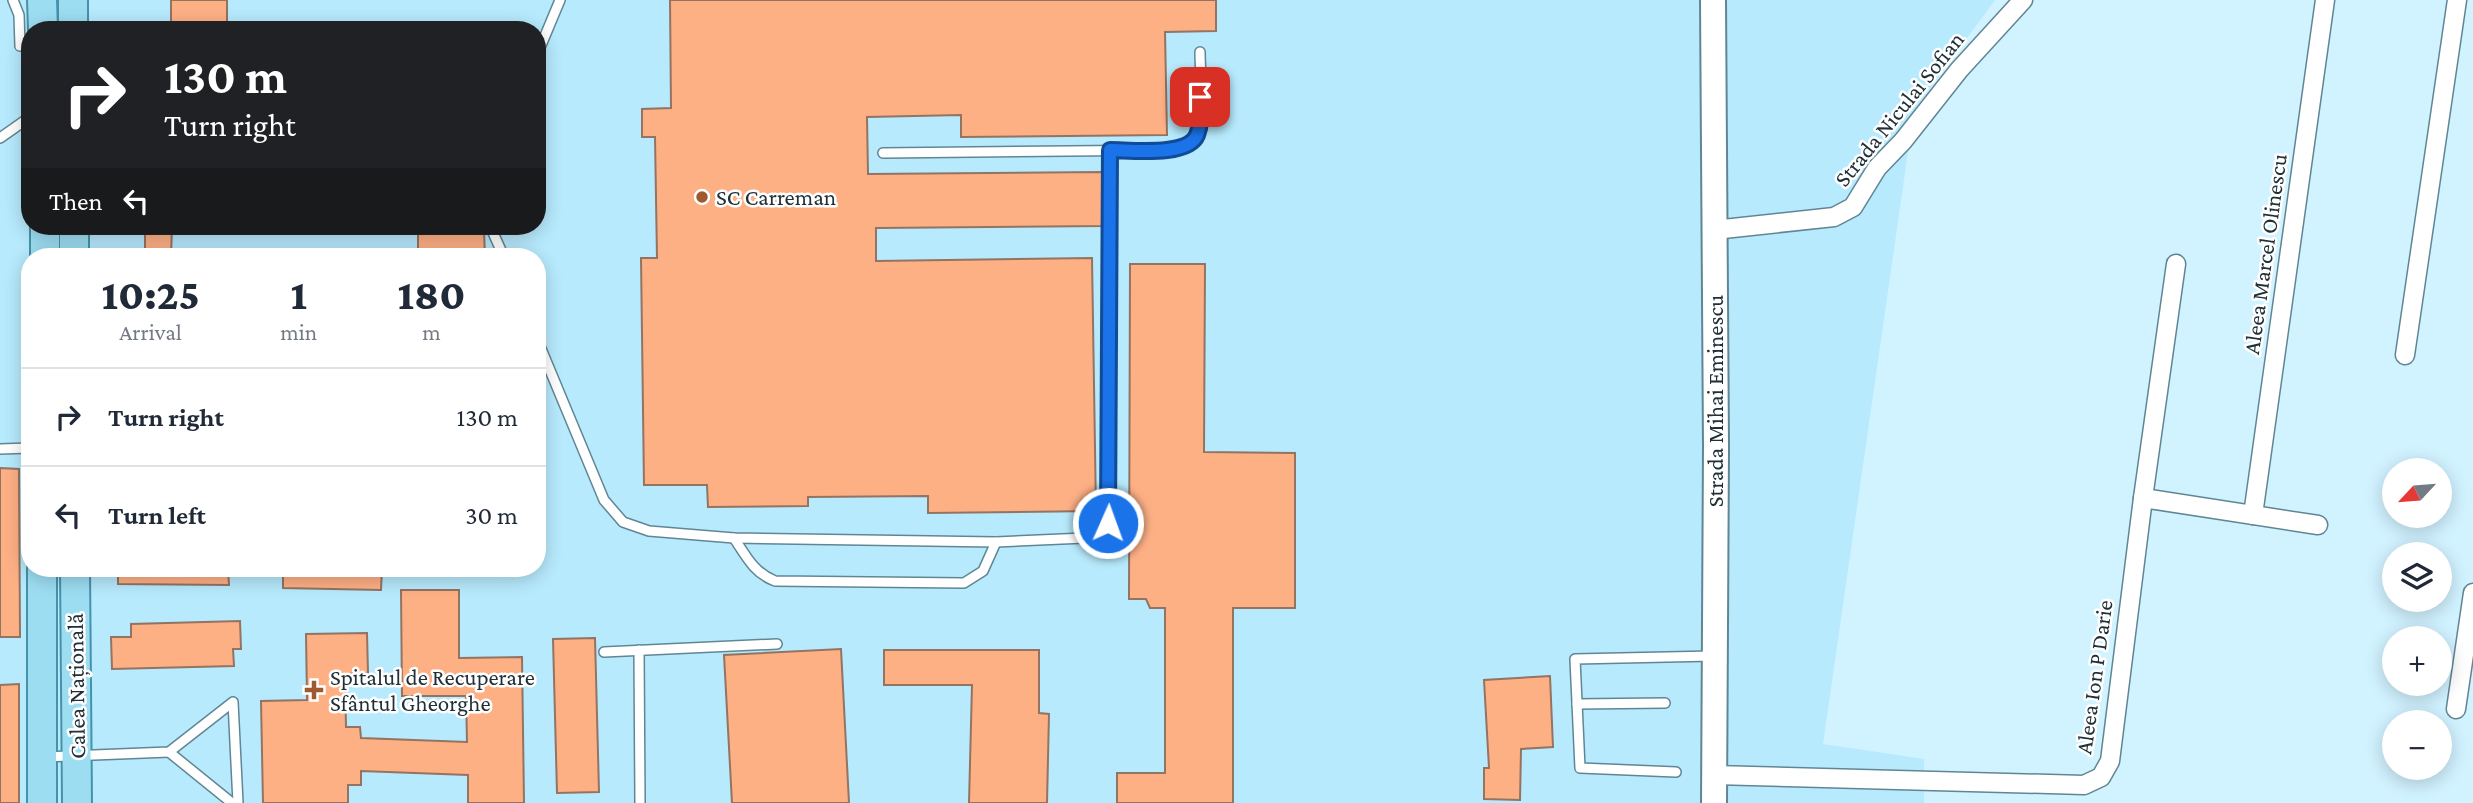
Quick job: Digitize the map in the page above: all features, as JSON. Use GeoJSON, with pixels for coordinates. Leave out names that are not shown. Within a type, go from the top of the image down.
{"type":"FeatureCollection","features":[{"type":"Feature","properties":{"kind":"main road"},"geometry":{"type":"LineString","coordinates":[[73,0],[73,21]]}},
{"type":"Feature","properties":{"kind":"main road"},"geometry":{"type":"LineString","coordinates":[[42,578],[75,578]]}},
{"type":"Feature","properties":{"kind":"main road","name":"Calea Națională"},"geometry":{"type":"LineString","coordinates":[[42,578],[42,803]]}},
{"type":"Feature","properties":{"kind":"main road","name":"Calea Națională"},"geometry":{"type":"LineString","coordinates":[[75,578],[77,803]]}},
{"type":"Feature","properties":{"kind":"street","name":"Strada Mihai Eminescu"},"geometry":{"type":"LineString","coordinates":[[1713,0],[1714,803]]}},
{"type":"Feature","properties":{"kind":"street","name":"Strada Niculai Sofian"},"geometry":{"type":"LineString","coordinates":[[1714,230],[1834,217],[1853,207],[1877,168],[1903,141],[1959,70],[2023,0]]}},
{"type":"Feature","properties":{"kind":"street","name":"Aleea Marcel Olinescu"},"geometry":{"type":"LineString","coordinates":[[2253,515],[2325,0]]}},
{"type":"Feature","properties":{"kind":"street"},"geometry":{"type":"LineString","coordinates":[[2405,355],[2457,0]]}},
{"type":"Feature","properties":{"kind":"street","name":"Aleea Ion P Darie"},"geometry":{"type":"LineString","coordinates":[[1714,775],[2084,785],[2101,777],[2110,761],[2176,264]]}},
{"type":"Feature","properties":{"kind":"street"},"geometry":{"type":"LineString","coordinates":[[2143,498],[2318,525]]}},
{"type":"Feature","properties":{"kind":"street"},"geometry":{"type":"LineString","coordinates":[[2456,709],[2473,593]]}},
{"type":"Feature","properties":{"kind":"lane"},"geometry":{"type":"LineString","coordinates":[[13,0],[31,7]]}},
{"type":"Feature","properties":{"kind":"lane"},"geometry":{"type":"LineString","coordinates":[[546,33],[560,0]]}},
{"type":"Feature","properties":{"kind":"lane"},"geometry":{"type":"LineString","coordinates":[[883,153],[1173,150],[1187,147],[1197,137],[1200,119],[1200,52]]}},
{"type":"Feature","properties":{"kind":"lane"},"geometry":{"type":"LineString","coordinates":[[0,138],[21,123]]}},
{"type":"Feature","properties":{"kind":"lane"},"geometry":{"type":"LineString","coordinates":[[546,361],[604,500],[622,523],[649,531],[734,538],[996,542],[1085,538],[1097,534],[1108,523],[1110,150]]}},
{"type":"Feature","properties":{"kind":"lane"},"geometry":{"type":"LineString","coordinates":[[0,449],[21,448]]}},
{"type":"Feature","properties":{"kind":"lane"},"geometry":{"type":"LineString","coordinates":[[734,538],[753,567],[762,576],[775,581],[964,583],[983,571],[996,542]]}},
{"type":"Feature","properties":{"kind":"lane"},"geometry":{"type":"LineString","coordinates":[[604,652],[777,644]]}},
{"type":"Feature","properties":{"kind":"lane"},"geometry":{"type":"LineString","coordinates":[[639,650],[640,803]]}},
{"type":"Feature","properties":{"kind":"lane"},"geometry":{"type":"LineString","coordinates":[[1676,772],[1580,768],[1575,659],[1715,656]]}},
{"type":"Feature","properties":{"kind":"lane"},"geometry":{"type":"LineString","coordinates":[[42,757],[169,752],[233,702],[235,803]]}},
{"type":"Feature","properties":{"kind":"lane"},"geometry":{"type":"LineString","coordinates":[[1577,704],[1665,703]]}},
{"type":"Feature","properties":{"kind":"lane"},"geometry":{"type":"LineString","coordinates":[[169,752],[235,803]]}},
{"type":"Feature","properties":{"kind":"shaded area"},"geometry":{"type":"Polygon","coordinates":[[[0,0],[1995,0],[1914,110],[1823,744],[1924,759],[1924,803],[0,803],[0,0]]]}},
{"type":"Feature","properties":{"kind":"building"},"geometry":{"type":"Polygon","coordinates":[[[171,0],[227,0],[227,21],[171,21],[171,0]]]}},
{"type":"Feature","properties":{"kind":"building","name":"SC Carreman"},"geometry":{"type":"Polygon","coordinates":[[[670,0],[1216,0],[1216,31],[1165,32],[1167,135],[961,137],[961,115],[867,117],[868,174],[1103,172],[1103,226],[876,228],[876,261],[1092,258],[1096,511],[928,513],[928,496],[808,497],[808,506],[708,507],[707,485],[644,485],[641,258],[657,258],[655,137],[642,137],[642,109],[671,108],[670,0]]]}},
{"type":"Feature","properties":{"kind":"building"},"geometry":{"type":"Polygon","coordinates":[[[145,235],[172,235],[171,248],[145,248],[145,235]]]}},
{"type":"Feature","properties":{"kind":"building"},"geometry":{"type":"Polygon","coordinates":[[[418,235],[484,235],[485,248],[418,248],[418,235]]]}},
{"type":"Feature","properties":{"kind":"building"},"geometry":{"type":"Polygon","coordinates":[[[1130,264],[1205,264],[1204,452],[1295,453],[1295,608],[1233,608],[1233,803],[1117,803],[1117,773],[1165,773],[1165,608],[1150,608],[1146,599],[1129,599],[1130,264]]]}},
{"type":"Feature","properties":{"kind":"building"},"geometry":{"type":"Polygon","coordinates":[[[0,468],[19,469],[20,637],[0,637],[0,468]]]}},
{"type":"Feature","properties":{"kind":"building"},"geometry":{"type":"Polygon","coordinates":[[[118,577],[228,577],[229,585],[118,584],[118,577]]]}},
{"type":"Feature","properties":{"kind":"building"},"geometry":{"type":"Polygon","coordinates":[[[283,577],[382,577],[381,590],[283,588],[283,577]]]}},
{"type":"Feature","properties":{"kind":"building"},"geometry":{"type":"Polygon","coordinates":[[[401,590],[459,590],[459,658],[522,657],[524,803],[468,803],[468,775],[361,771],[361,785],[348,785],[348,803],[263,803],[261,701],[307,700],[306,634],[367,633],[368,673],[345,674],[346,727],[360,727],[361,738],[467,742],[466,696],[402,696],[401,590]]]}},
{"type":"Feature","properties":{"kind":"building"},"geometry":{"type":"Polygon","coordinates":[[[240,621],[241,649],[233,649],[234,666],[112,669],[111,637],[131,637],[131,624],[240,621]]]}},
{"type":"Feature","properties":{"kind":"building"},"geometry":{"type":"Polygon","coordinates":[[[595,638],[599,792],[557,793],[553,639],[595,638]]]}},
{"type":"Feature","properties":{"kind":"building"},"geometry":{"type":"Polygon","coordinates":[[[841,649],[849,803],[732,803],[724,655],[841,649]]]}},
{"type":"Feature","properties":{"kind":"building"},"geometry":{"type":"Polygon","coordinates":[[[884,650],[1039,650],[1039,713],[1049,714],[1047,803],[969,803],[972,685],[884,685],[884,650]]]}},
{"type":"Feature","properties":{"kind":"building"},"geometry":{"type":"Polygon","coordinates":[[[1550,676],[1553,747],[1521,749],[1520,800],[1484,799],[1484,768],[1489,768],[1484,680],[1550,676]]]}},
{"type":"Feature","properties":{"kind":"building"},"geometry":{"type":"Polygon","coordinates":[[[19,684],[19,803],[0,803],[0,685],[19,684]]]}},
{"type":"Feature","properties":{"kind":"place","name":"SC Carreman"},"geometry":{"type":"Point","coordinates":[702,197]}},
{"type":"Feature","properties":{"kind":"place","name":"Spitalul de Recuperare Sfântul Gheorghe"},"geometry":{"type":"Point","coordinates":[314,690]}},
{"type":"Feature","properties":{"kind":"route"},"geometry":{"type":"LineString","coordinates":[[1108,523],[1110,150],[1173,150],[1187,147],[1197,137],[1200,97]]}}]}
